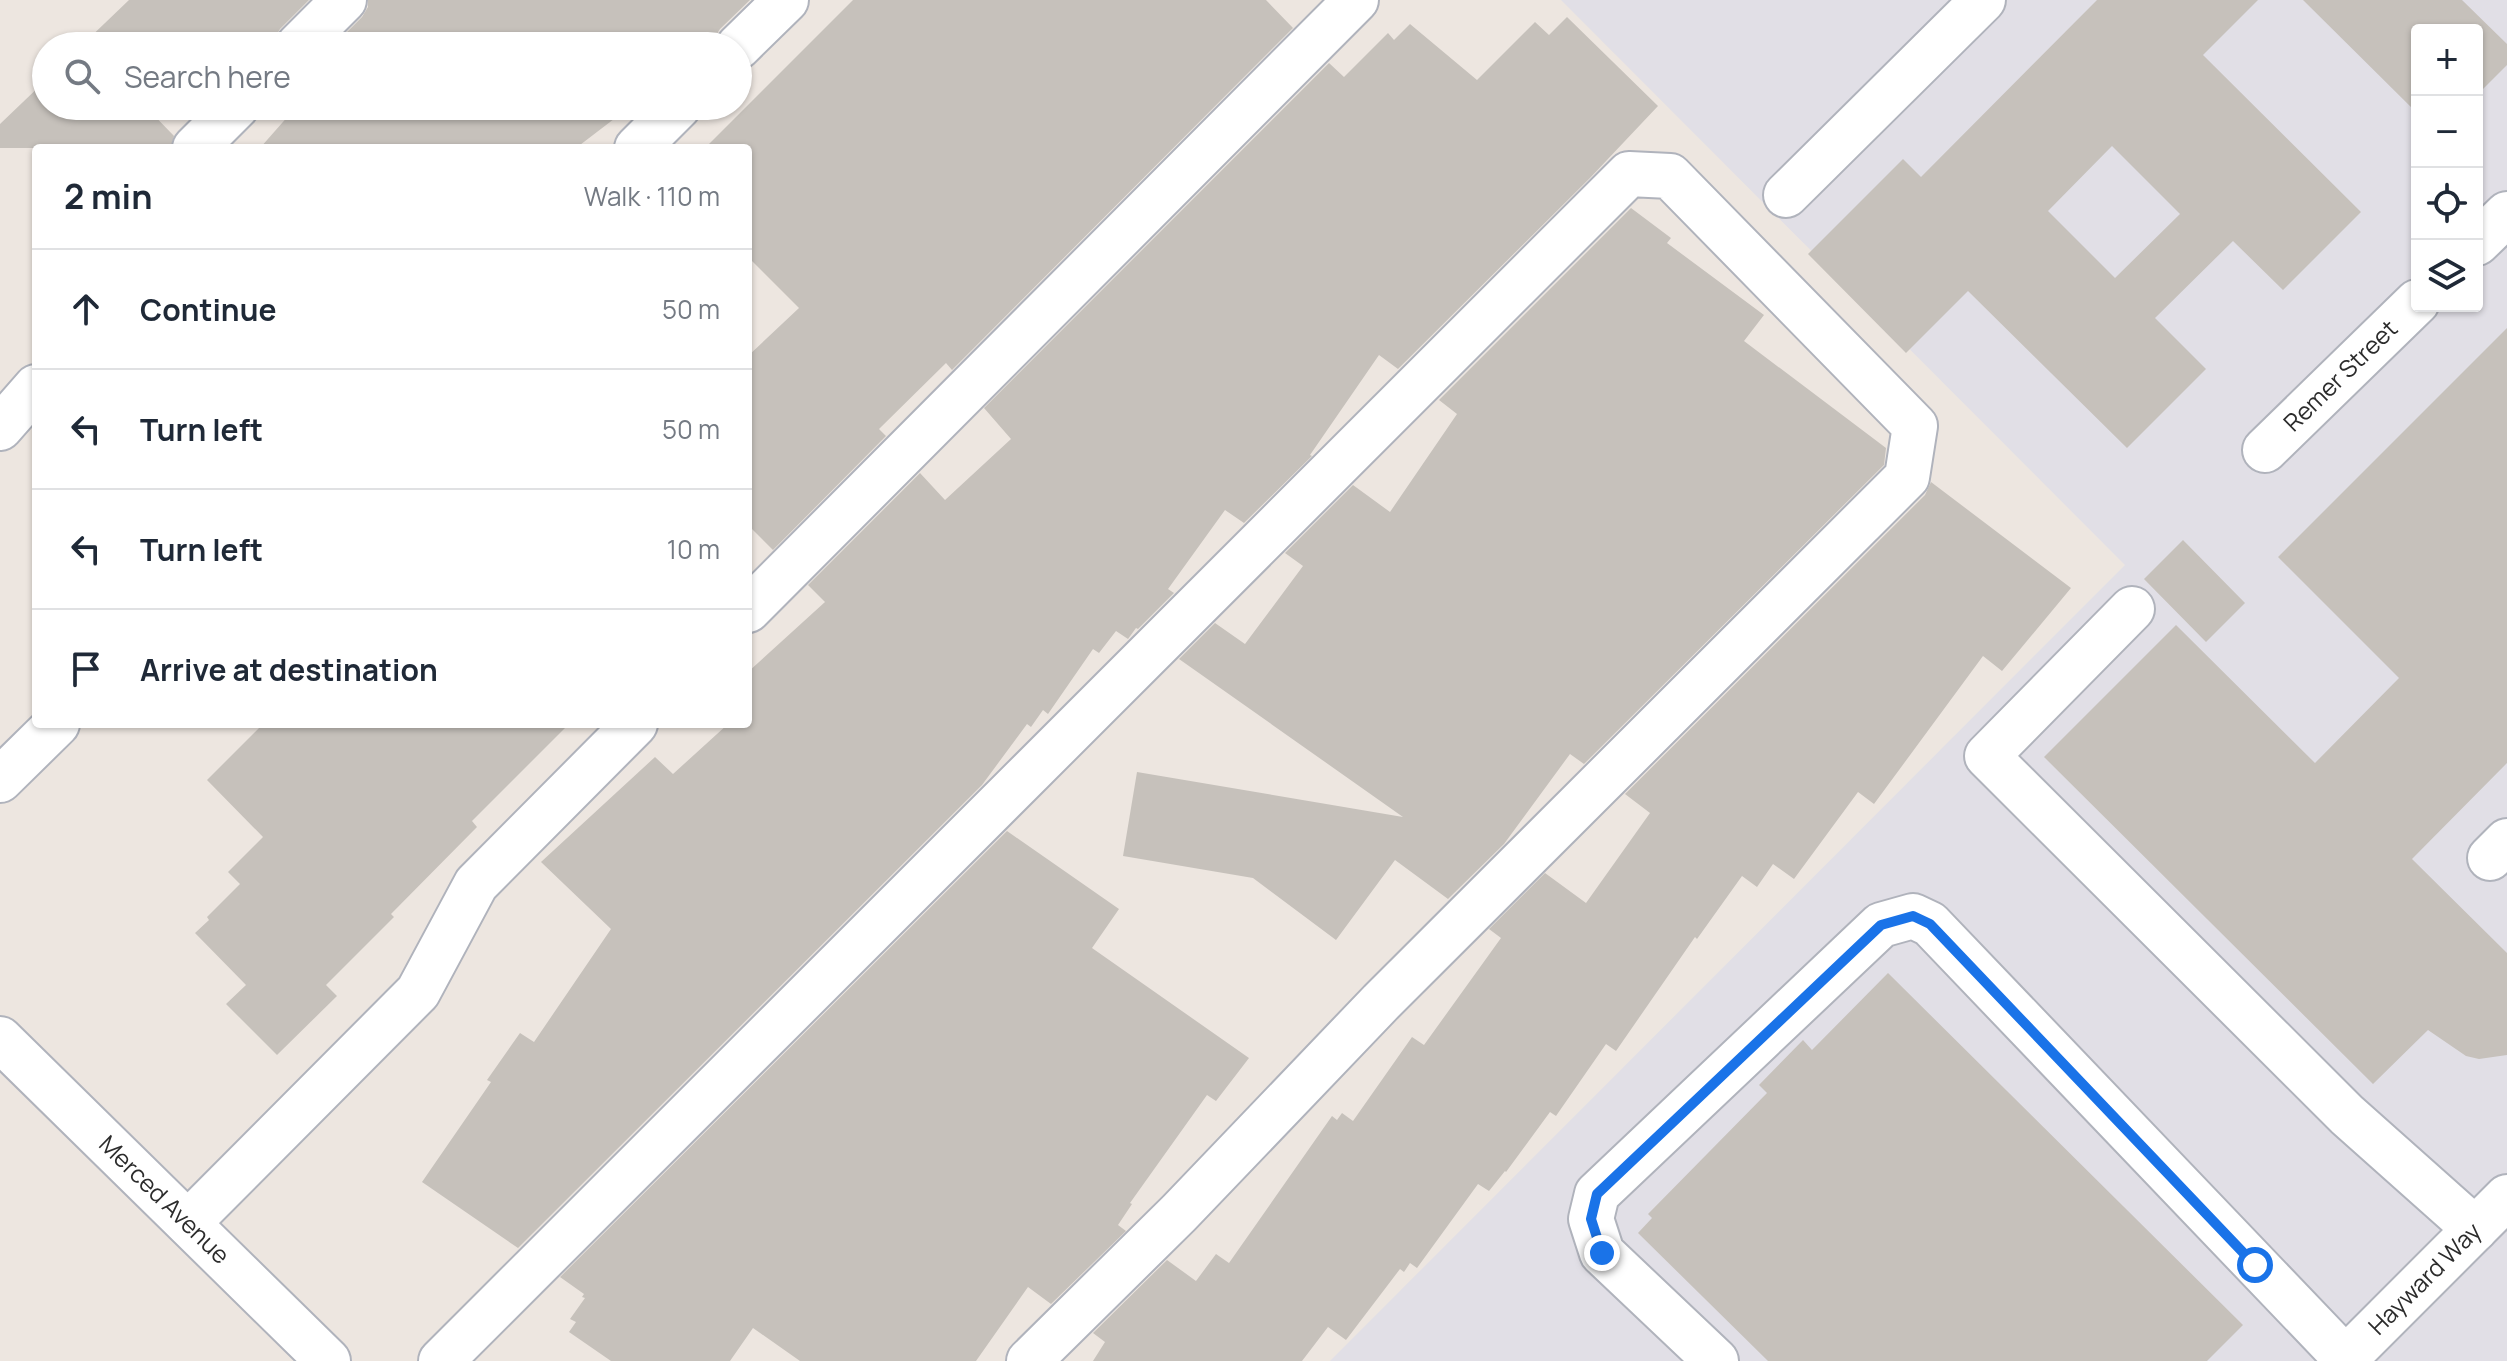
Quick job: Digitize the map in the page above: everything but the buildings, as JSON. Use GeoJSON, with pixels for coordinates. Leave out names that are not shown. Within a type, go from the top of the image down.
{"type":"FeatureCollection","features":[{"type":"Feature","properties":{"kind":"street"},"geometry":{"type":"LineString","coordinates":[[312,32],[344,0]]}},
{"type":"Feature","properties":{"kind":"street"},"geometry":{"type":"LineString","coordinates":[[752,33],[786,0]]}},
{"type":"Feature","properties":{"kind":"street"},"geometry":{"type":"LineString","coordinates":[[752,606],[1356,0]]}},
{"type":"Feature","properties":{"kind":"street"},"geometry":{"type":"LineString","coordinates":[[1786,195],[1983,0]]}},
{"type":"Feature","properties":{"kind":"street"},"geometry":{"type":"LineString","coordinates":[[199,144],[223,120]]}},
{"type":"Feature","properties":{"kind":"street"},"geometry":{"type":"LineString","coordinates":[[641,144],[665,120]]}},
{"type":"Feature","properties":{"kind":"street"},"geometry":{"type":"LineString","coordinates":[[441,1361],[1629,174],[1670,176],[1915,426],[1907,477],[1381,1002],[1179,1213],[1029,1361]]}},
{"type":"Feature","properties":{"kind":"street"},"geometry":{"type":"LineString","coordinates":[[2480,240],[2507,214]]}},
{"type":"Feature","properties":{"kind":"street","name":"Remer Street"},"geometry":{"type":"LineString","coordinates":[[2265,450],[2411,308]]}},
{"type":"Feature","properties":{"kind":"street"},"geometry":{"type":"LineString","coordinates":[[0,428],[32,392]]}},
{"type":"Feature","properties":{"kind":"street"},"geometry":{"type":"LineString","coordinates":[[2132,609],[1987,756],[2347,1115],[2475,1229]]}},
{"type":"Feature","properties":{"kind":"street"},"geometry":{"type":"LineString","coordinates":[[0,780],[53,728]]}},
{"type":"Feature","properties":{"kind":"street"},"geometry":{"type":"LineString","coordinates":[[188,1223],[418,992],[476,884],[631,728]]}},
{"type":"Feature","properties":{"kind":"street"},"geometry":{"type":"LineString","coordinates":[[1716,1361],[1602,1253],[1591,1219],[1597,1194],[1881,925],[1913,916],[1930,924],[2345,1360]]}},
{"type":"Feature","properties":{"kind":"street","name":"Merced Avenue"},"geometry":{"type":"LineString","coordinates":[[0,1039],[328,1361]]}},
{"type":"Feature","properties":{"kind":"street","name":"Hayward Way"},"geometry":{"type":"LineString","coordinates":[[2345,1360],[2507,1197]]}},
{"type":"Feature","properties":{"kind":"shaded area"},"geometry":{"type":"Polygon","coordinates":[[[1561,0],[2507,0],[2507,1361],[1330,1361],[2125,565],[1561,0]]]}},
{"type":"Feature","properties":{"kind":"route"},"geometry":{"type":"LineString","coordinates":[[1602,1253],[1591,1219],[1597,1194],[1881,925],[1913,916],[1930,924],[2255,1265]]}}]}
